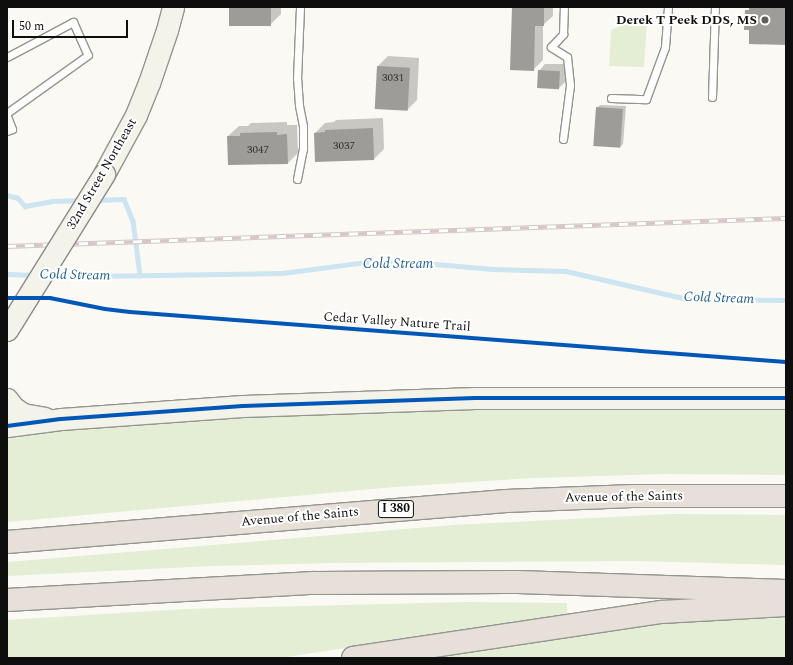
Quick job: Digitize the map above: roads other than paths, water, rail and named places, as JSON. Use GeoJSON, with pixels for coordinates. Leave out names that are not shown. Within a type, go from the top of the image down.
{"type":"FeatureCollection","features":[{"type":"Feature","properties":{"kind":"highway","name":"Avenue of the Saints"},"geometry":{"type":"LineString","coordinates":[[7,542],[506,501],[633,496],[786,496]]}},
{"type":"Feature","properties":{"kind":"highway"},"geometry":{"type":"LineString","coordinates":[[7,600],[329,583],[518,582],[786,591]]}},
{"type":"Feature","properties":{"kind":"highway"},"geometry":{"type":"LineString","coordinates":[[353,658],[662,612],[786,605]]}},
{"type":"Feature","properties":{"kind":"street"},"geometry":{"type":"LineString","coordinates":[[161,7],[167,30]]}},
{"type":"Feature","properties":{"kind":"street","name":"32nd Street Northeast"},"geometry":{"type":"LineString","coordinates":[[7,330],[104,174],[136,115],[150,83],[173,7]]}},
{"type":"Feature","properties":{"kind":"street"},"geometry":{"type":"LineString","coordinates":[[7,398],[13,407],[24,414],[36,417],[62,419]]}},
{"type":"Feature","properties":{"kind":"street"},"geometry":{"type":"LineString","coordinates":[[7,426],[62,419],[243,406],[468,398],[786,398]]}},
{"type":"Feature","properties":{"kind":"lane"},"geometry":{"type":"LineString","coordinates":[[298,179],[303,150],[304,126],[299,105],[297,79],[300,7]]}},
{"type":"Feature","properties":{"kind":"lane"},"geometry":{"type":"LineString","coordinates":[[563,139],[570,85],[567,57],[551,47],[563,34],[564,7]]}},
{"type":"Feature","properties":{"kind":"lane"},"geometry":{"type":"LineString","coordinates":[[611,98],[646,99],[665,47],[668,7]]}},
{"type":"Feature","properties":{"kind":"lane"},"geometry":{"type":"LineString","coordinates":[[712,97],[715,7]]}},
{"type":"Feature","properties":{"kind":"lane"},"geometry":{"type":"LineString","coordinates":[[7,56],[74,22],[88,55],[7,112]]}},
{"type":"Feature","properties":{"kind":"lane"},"geometry":{"type":"LineString","coordinates":[[7,116],[12,129],[7,131]]}},
{"type":"Feature","properties":{"kind":"waterway"},"geometry":{"type":"LineString","coordinates":[[7,195],[18,198],[25,206],[53,201],[81,200]]}},
{"type":"Feature","properties":{"kind":"waterway"},"geometry":{"type":"LineString","coordinates":[[94,200],[124,199],[133,221],[140,275]]}},
{"type":"Feature","properties":{"kind":"waterway","name":"Cold Stream"},"geometry":{"type":"LineString","coordinates":[[49,275],[91,276],[282,273],[367,262],[424,263],[493,269],[566,271],[687,299],[786,300]]}},
{"type":"Feature","properties":{"kind":"waterway","name":"Cold Stream"},"geometry":{"type":"LineString","coordinates":[[7,274],[35,275]]}},
{"type":"Feature","properties":{"kind":"railway"},"geometry":{"type":"LineString","coordinates":[[7,246],[786,218]]}},
{"type":"Feature","properties":{"kind":"place","name":"Derek T Peek DDS, MS"},"geometry":{"type":"Point","coordinates":[765,20]}}]}
